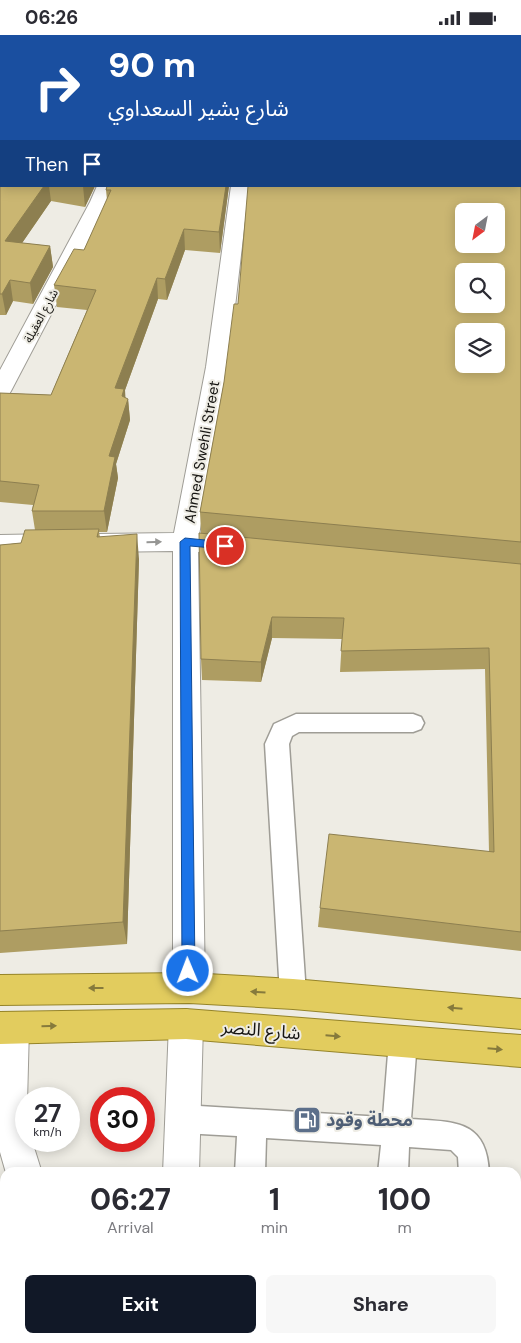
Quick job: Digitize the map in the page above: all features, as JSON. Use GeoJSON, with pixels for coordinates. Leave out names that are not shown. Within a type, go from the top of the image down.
{"type":"FeatureCollection","features":[{"type":"Feature","properties":{"kind":"highway"},"geometry":{"type":"LineString","coordinates":[[0,989],[189,988],[293,994],[521,1014]]}},
{"type":"Feature","properties":{"kind":"highway","name":"شارع النصر"},"geometry":{"type":"LineString","coordinates":[[6,1027],[186,1024],[521,1051]]}},
{"type":"Feature","properties":{"kind":"street","name":"شارع العقيلة"},"geometry":{"type":"LineString","coordinates":[[0,391],[100,202],[106,187]]}},
{"type":"Feature","properties":{"kind":"street","name":"Ahmed Swehli Street"},"geometry":{"type":"LineString","coordinates":[[189,988],[185,542],[217,367],[240,187]]}},
{"type":"Feature","properties":{"kind":"street"},"geometry":{"type":"LineString","coordinates":[[0,544],[185,542],[225,546]]}},
{"type":"Feature","properties":{"kind":"street"},"geometry":{"type":"LineString","coordinates":[[181,1167],[186,1024]]}},
{"type":"Feature","properties":{"kind":"street"},"geometry":{"type":"LineString","coordinates":[[6,1027],[9,1123],[22,1167]]}},
{"type":"Feature","properties":{"kind":"lane"},"geometry":{"type":"LineString","coordinates":[[293,994],[277,744],[282,730],[296,723],[413,723]]}},
{"type":"Feature","properties":{"kind":"lane"},"geometry":{"type":"LineString","coordinates":[[393,1167],[403,1041]]}},
{"type":"Feature","properties":{"kind":"lane"},"geometry":{"type":"LineString","coordinates":[[183,1119],[454,1136],[466,1142],[474,1160],[474,1167]]}},
{"type":"Feature","properties":{"kind":"lane"},"geometry":{"type":"LineString","coordinates":[[250,1167],[252,1123]]}},
{"type":"Feature","properties":{"kind":"building"},"geometry":{"type":"Polygon","coordinates":[[[0,187],[43,187],[5,241],[50,246],[30,283],[10,280],[2,294],[0,294],[0,187]]]}},
{"type":"Feature","properties":{"kind":"building"},"geometry":{"type":"Polygon","coordinates":[[[107,187],[226,187],[219,232],[184,229],[165,279],[157,278],[115,388],[124,389],[122,396],[128,399],[109,456],[115,457],[104,511],[32,511],[39,485],[0,481],[0,393],[51,395],[96,290],[54,285],[74,249],[84,250],[111,190],[106,190],[107,187]]]}},
{"type":"Feature","properties":{"kind":"building"},"geometry":{"type":"Polygon","coordinates":[[[248,187],[521,187],[521,542],[200,512],[224,382],[234,304],[238,304],[248,187]]]}},
{"type":"Feature","properties":{"kind":"building"},"geometry":{"type":"Polygon","coordinates":[[[99,529],[97,537],[137,534],[123,922],[0,931],[0,545],[21,543],[25,530],[99,529]]]}},
{"type":"Feature","properties":{"kind":"building"},"geometry":{"type":"Polygon","coordinates":[[[199,533],[521,564],[521,932],[320,908],[329,834],[494,852],[489,648],[341,651],[344,618],[272,617],[261,662],[201,659],[199,533]]]}},
{"type":"Feature","properties":{"kind":"place","name":"محطة وقود"},"geometry":{"type":"Point","coordinates":[307,1120]}},
{"type":"Feature","properties":{"kind":"route"},"geometry":{"type":"LineString","coordinates":[[188,971],[185,542],[225,546]]}}]}
